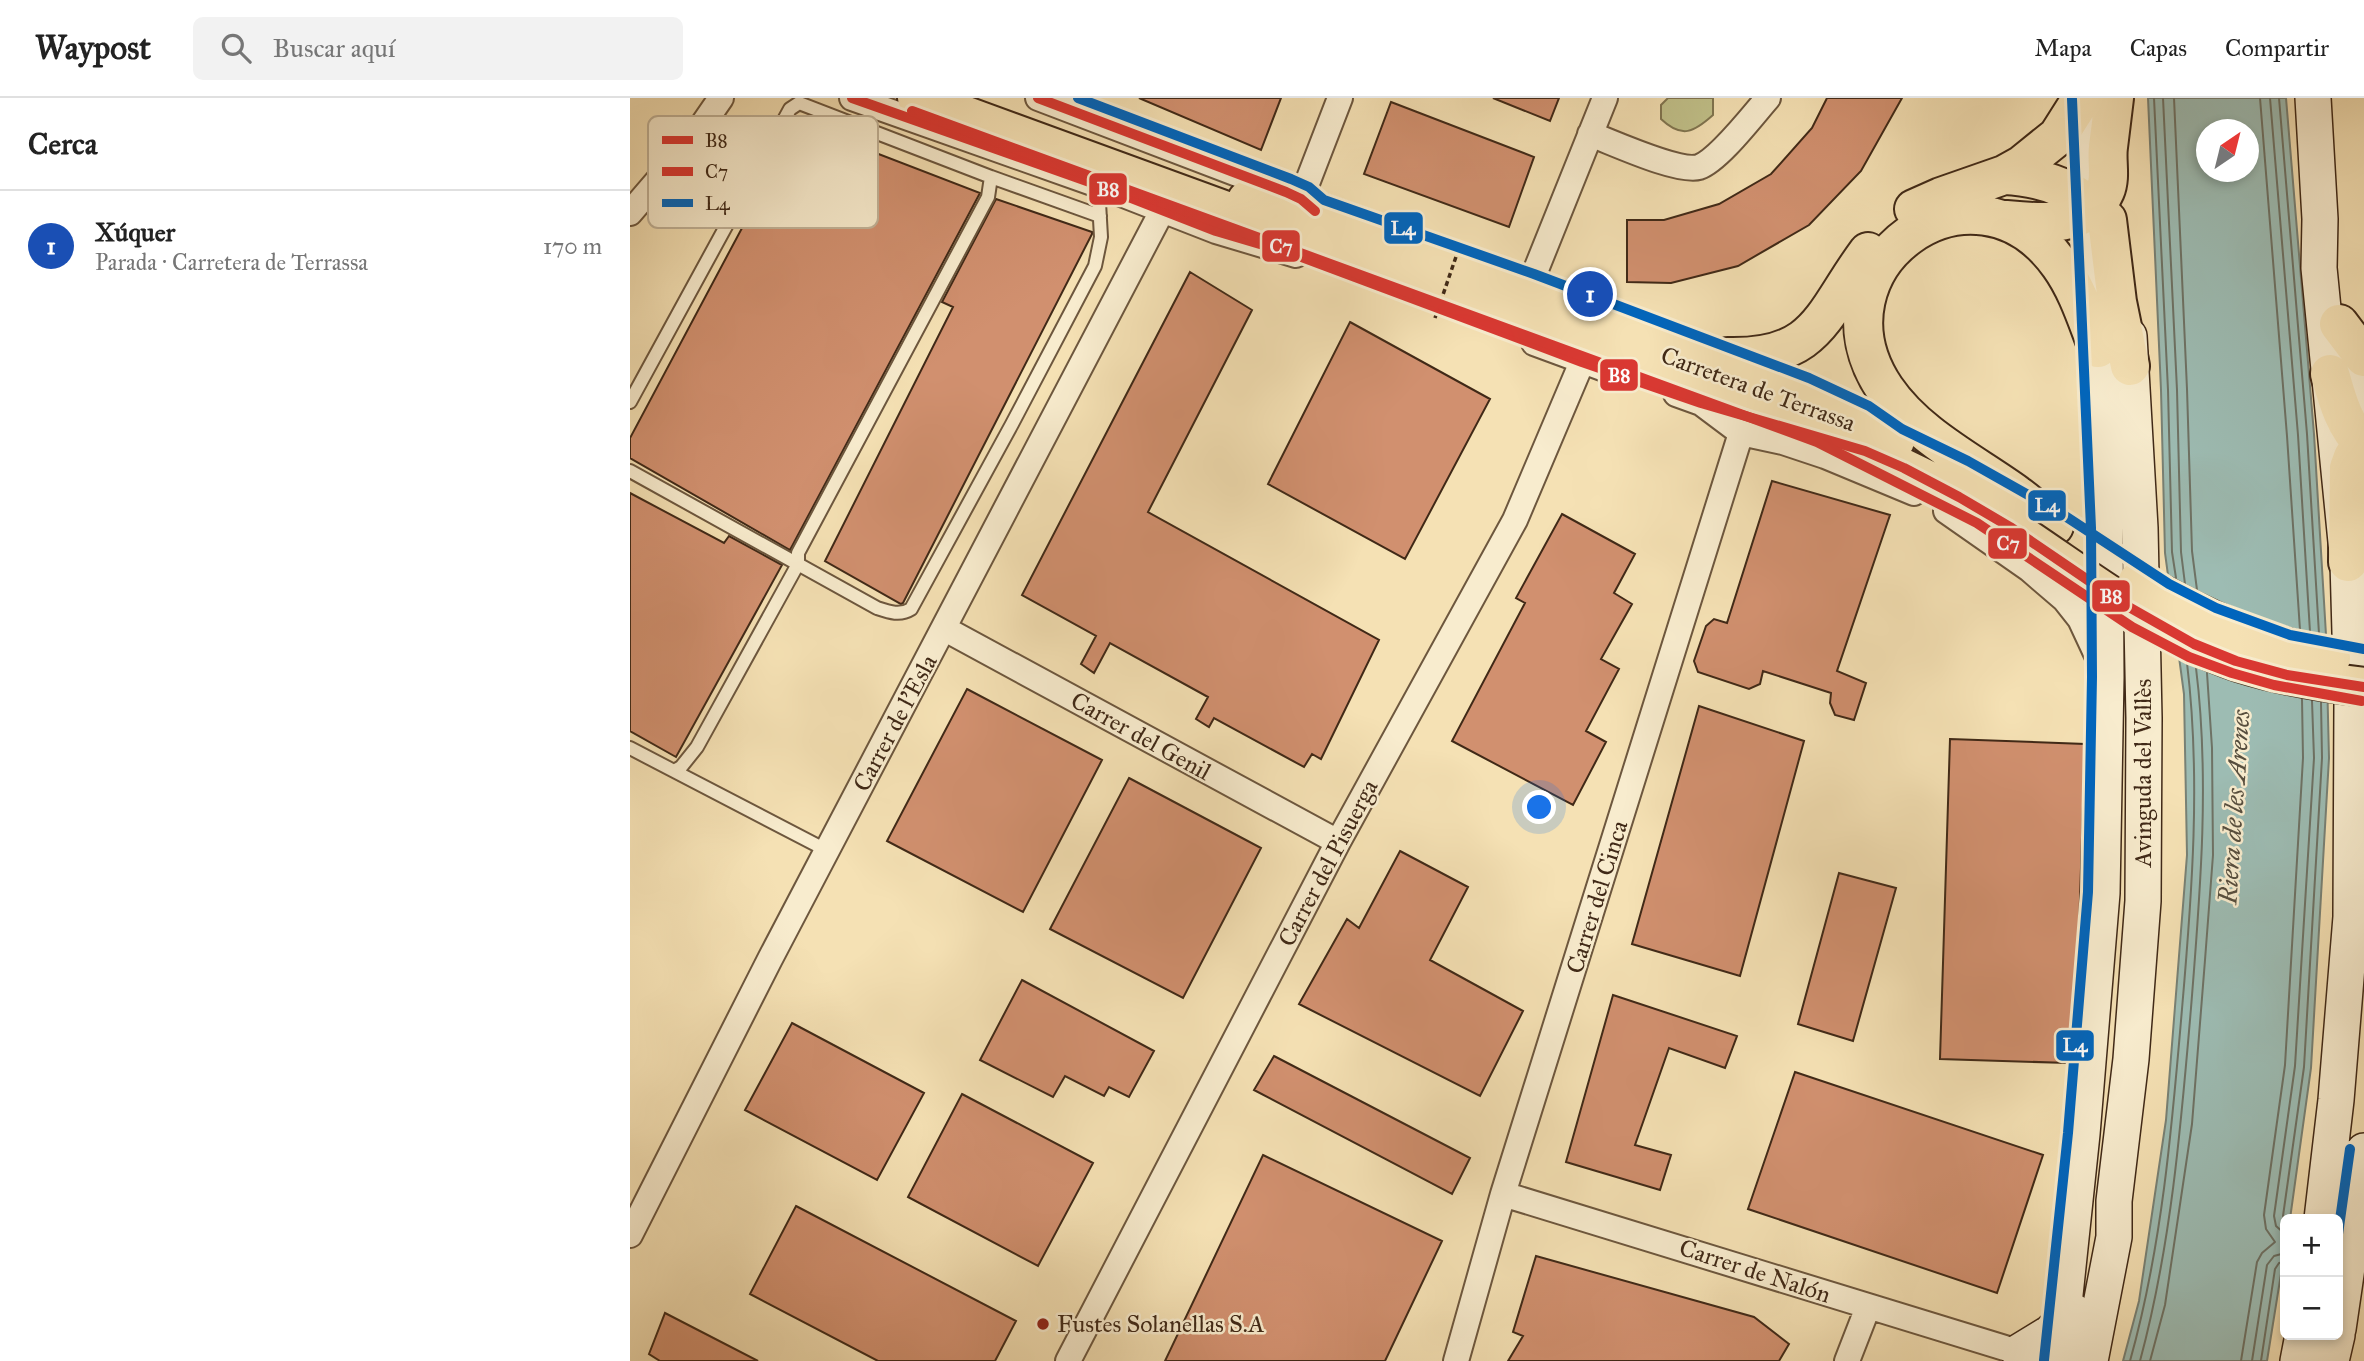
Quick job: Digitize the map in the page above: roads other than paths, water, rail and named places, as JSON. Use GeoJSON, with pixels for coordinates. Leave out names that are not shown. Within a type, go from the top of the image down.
{"type":"FeatureCollection","features":[{"type":"Feature","properties":{"kind":"main road","name":"Carretera de Terrassa"},"geometry":{"type":"LineString","coordinates":[[917,98],[970,104],[1247,200],[1880,446],[1940,486],[2122,572],[2210,621],[2286,648],[2364,663]]}},
{"type":"Feature","properties":{"kind":"main road"},"geometry":{"type":"LineString","coordinates":[[1714,356],[1767,355],[1800,343],[1823,322],[1857,267],[1895,223],[1921,205],[2004,175],[2035,156],[2058,136],[2084,98]]}},
{"type":"Feature","properties":{"kind":"main road"},"geometry":{"type":"LineString","coordinates":[[2084,98],[2091,207]]}},
{"type":"Feature","properties":{"kind":"main road"},"geometry":{"type":"LineString","coordinates":[[2041,533],[2019,496],[1951,450],[1894,401],[1875,373],[1864,335],[1864,307],[1874,275],[1893,248],[1907,235],[1927,224],[1952,216],[2057,222],[2080,215],[2091,207],[2106,189],[2115,98]]}},
{"type":"Feature","properties":{"kind":"main road","name":"Avinguda del Vallès"},"geometry":{"type":"LineString","coordinates":[[2045,1357],[2064,1321],[2102,893],[2106,677],[2105,528],[2114,357],[2115,98]]}},
{"type":"Feature","properties":{"kind":"main road"},"geometry":{"type":"LineString","coordinates":[[2313,98],[2320,219],[2319,268],[2348,562]]}},
{"type":"Feature","properties":{"kind":"main road","name":"Carretera de Terrassa"},"geometry":{"type":"LineString","coordinates":[[970,104],[1173,203],[1822,429],[1880,446]]}},
{"type":"Feature","properties":{"kind":"main road"},"geometry":{"type":"LineString","coordinates":[[2004,175],[2059,185],[2107,220],[2117,302],[2114,357]]}},
{"type":"Feature","properties":{"kind":"main road"},"geometry":{"type":"LineString","coordinates":[[1247,200],[1309,206],[1714,356],[1862,418],[1880,446]]}},
{"type":"Feature","properties":{"kind":"main road"},"geometry":{"type":"LineString","coordinates":[[2320,219],[2330,287],[2354,368],[2364,437],[2349,468],[2351,917],[2336,1100],[2323,1214]]}},
{"type":"Feature","properties":{"kind":"main road"},"geometry":{"type":"LineString","coordinates":[[2006,220],[2036,240],[2060,266],[2114,357]]}},
{"type":"Feature","properties":{"kind":"main road"},"geometry":{"type":"LineString","coordinates":[[2339,324],[2364,356]]}},
{"type":"Feature","properties":{"kind":"main road","name":"Avinguda del Vallès"},"geometry":{"type":"LineString","coordinates":[[2045,1357],[2114,1237],[2114,1200],[2131,1059],[2143,901],[2144,718],[2140,528],[2114,357]]}},
{"type":"Feature","properties":{"kind":"main road"},"geometry":{"type":"LineString","coordinates":[[2330,373],[2344,417],[2364,437]]}},
{"type":"Feature","properties":{"kind":"main road"},"geometry":{"type":"LineString","coordinates":[[1701,403],[1880,446]]}},
{"type":"Feature","properties":{"kind":"main road","name":"Carretera de Terrassa"},"geometry":{"type":"LineString","coordinates":[[2041,533],[2120,602],[2194,644],[2236,661],[2287,676],[2364,687]]}},
{"type":"Feature","properties":{"kind":"main road"},"geometry":{"type":"LineString","coordinates":[[2343,1295],[2364,1151]]}},
{"type":"Feature","properties":{"kind":"main road"},"geometry":{"type":"LineString","coordinates":[[2064,1321],[2082,1298],[2089,1282],[2101,1232],[2114,1200]]}},
{"type":"Feature","properties":{"kind":"main road"},"geometry":{"type":"LineString","coordinates":[[2298,1361],[2302,1340]]}},
{"type":"Feature","properties":{"kind":"main road"},"geometry":{"type":"LineString","coordinates":[[2331,1361],[2336,1340]]}},
{"type":"Feature","properties":{"kind":"street"},"geometry":{"type":"LineString","coordinates":[[709,116],[721,98]]}},
{"type":"Feature","properties":{"kind":"street"},"geometry":{"type":"LineString","coordinates":[[852,98],[1098,186],[1173,203]]}},
{"type":"Feature","properties":{"kind":"street"},"geometry":{"type":"LineString","coordinates":[[1038,98],[1309,206],[1340,98]]}},
{"type":"Feature","properties":{"kind":"street"},"geometry":{"type":"LineString","coordinates":[[1529,287],[1605,98]]}},
{"type":"Feature","properties":{"kind":"street"},"geometry":{"type":"LineString","coordinates":[[1590,134],[1656,159],[1685,167],[1699,167],[1722,148],[1768,98]]}},
{"type":"Feature","properties":{"kind":"street"},"geometry":{"type":"LineString","coordinates":[[630,213],[648,192]]}},
{"type":"Feature","properties":{"kind":"street","name":"Carretera de Terrassa"},"geometry":{"type":"LineString","coordinates":[[1173,203],[1292,253],[1583,362],[1701,403],[1741,433]]}},
{"type":"Feature","properties":{"kind":"street","name":"Carrer de l'Esla"},"geometry":{"type":"LineString","coordinates":[[630,1235],[828,851],[1173,203]]}},
{"type":"Feature","properties":{"kind":"street","name":"Carrer del Pisuerga"},"geometry":{"type":"LineString","coordinates":[[1068,1361],[1338,842],[1515,520],[1583,362]]}},
{"type":"Feature","properties":{"kind":"street"},"geometry":{"type":"LineString","coordinates":[[1741,433],[1783,442],[1867,472],[1938,505],[2029,569],[2065,600],[2080,619],[2106,677]]}},
{"type":"Feature","properties":{"kind":"street","name":"Carrer del Cinca"},"geometry":{"type":"LineString","coordinates":[[1455,1361],[1503,1194],[1741,433]]}},
{"type":"Feature","properties":{"kind":"street","name":"Carrer del Genil"},"geometry":{"type":"LineString","coordinates":[[945,629],[1338,842]]}},
{"type":"Feature","properties":{"kind":"street","name":"Carrer de Nalón"},"geometry":{"type":"LineString","coordinates":[[1503,1194],[1754,1269],[1868,1307],[2045,1357]]}},
{"type":"Feature","properties":{"kind":"street"},"geometry":{"type":"LineString","coordinates":[[1847,1361],[1868,1307]]}},
{"type":"Feature","properties":{"kind":"lane"},"geometry":{"type":"LineString","coordinates":[[786,116],[790,109],[799,103],[833,116]]}},
{"type":"Feature","properties":{"kind":"lane"},"geometry":{"type":"LineString","coordinates":[[878,133],[1100,216]]}},
{"type":"Feature","properties":{"kind":"lane"},"geometry":{"type":"LineString","coordinates":[[674,771],[681,767],[697,747],[798,564],[798,553],[988,197],[992,177]]}},
{"type":"Feature","properties":{"kind":"lane"},"geometry":{"type":"LineString","coordinates":[[630,471],[877,608],[893,613],[904,613],[911,609],[1013,424],[1095,266],[1101,237],[1098,186]]}},
{"type":"Feature","properties":{"kind":"lane"},"geometry":{"type":"LineString","coordinates":[[630,402],[724,228]]}},
{"type":"Feature","properties":{"kind":"lane"},"geometry":{"type":"LineString","coordinates":[[630,748],[828,851]]}},
{"type":"Feature","properties":{"kind":"water","name":"Riera de les Arenes"},"geometry":{"type":"Polygon","coordinates":[[[2148,98],[2286,98],[2314,434],[2326,635],[2329,758],[2311,1068],[2291,1214],[2280,1214],[2280,1280],[2267,1361],[2123,1361],[2139,1301],[2166,1120],[2187,855],[2184,694],[2165,553],[2148,98]]]}},
{"type":"Feature","properties":{"kind":"place","name":"Xúquer"},"geometry":{"type":"Point","coordinates":[1590,294]}},
{"type":"Feature","properties":{"kind":"place","name":"Fustes Solanellas S.A"},"geometry":{"type":"Point","coordinates":[1043,1324]}}]}
